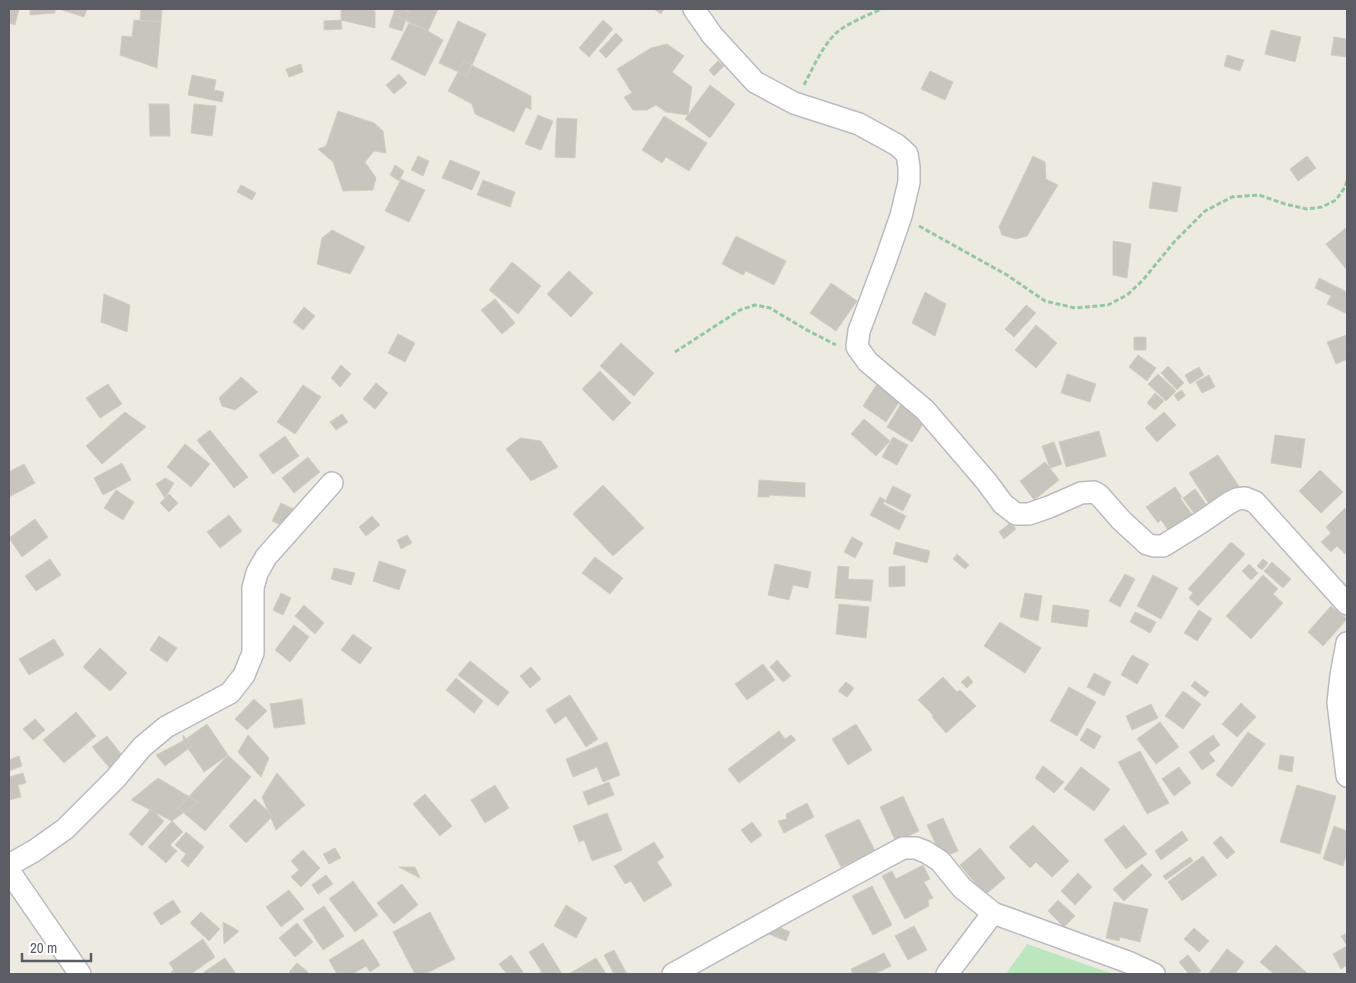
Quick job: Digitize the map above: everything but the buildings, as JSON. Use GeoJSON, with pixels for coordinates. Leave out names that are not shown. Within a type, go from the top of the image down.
{"type":"FeatureCollection","features":[{"type":"Feature","properties":{"kind":"street"},"geometry":{"type":"LineString","coordinates":[[694,9],[712,35],[755,82],[794,103],[859,124],[897,145],[907,154],[909,182],[901,216],[859,331],[857,347],[868,362],[925,410],[986,481],[1003,504],[1016,514],[1029,514],[1081,493],[1094,492],[1146,544],[1163,546],[1229,503],[1245,498],[1254,502],[1347,604]]}},
{"type":"Feature","properties":{"kind":"street"},"geometry":{"type":"LineString","coordinates":[[9,864],[34,851],[65,829],[116,778],[142,747],[166,727],[230,693],[244,675],[253,653],[253,588],[257,573],[266,557],[332,482]]}},
{"type":"Feature","properties":{"kind":"street"},"geometry":{"type":"LineString","coordinates":[[1347,643],[1340,674],[1338,702],[1347,776]]}},
{"type":"Feature","properties":{"kind":"street"},"geometry":{"type":"LineString","coordinates":[[673,974],[904,848],[916,848],[940,861],[962,888],[993,913],[1128,962],[1154,974]]}},
{"type":"Feature","properties":{"kind":"street"},"geometry":{"type":"LineString","coordinates":[[9,870],[80,974]]}},
{"type":"Feature","properties":{"kind":"street"},"geometry":{"type":"LineString","coordinates":[[947,974],[993,913]]}},
{"type":"Feature","properties":{"kind":"path"},"geometry":{"type":"LineString","coordinates":[[794,103],[823,50],[835,34],[856,21],[882,9]]}},
{"type":"Feature","properties":{"kind":"path"},"geometry":{"type":"LineString","coordinates":[[901,216],[1006,275],[1045,301],[1075,308],[1108,304],[1127,295],[1142,281],[1175,241],[1206,211],[1232,197],[1259,195],[1285,204],[1307,208],[1322,207],[1336,200],[1346,187],[1347,180]]}},
{"type":"Feature","properties":{"kind":"path"},"geometry":{"type":"LineString","coordinates":[[675,352],[740,310],[755,305],[770,308],[804,329],[836,345]]}},
{"type":"Feature","properties":{"kind":"green space"},"geometry":{"type":"Polygon","coordinates":[[[1027,944],[1113,974],[1006,974],[1027,944]]]}}]}
